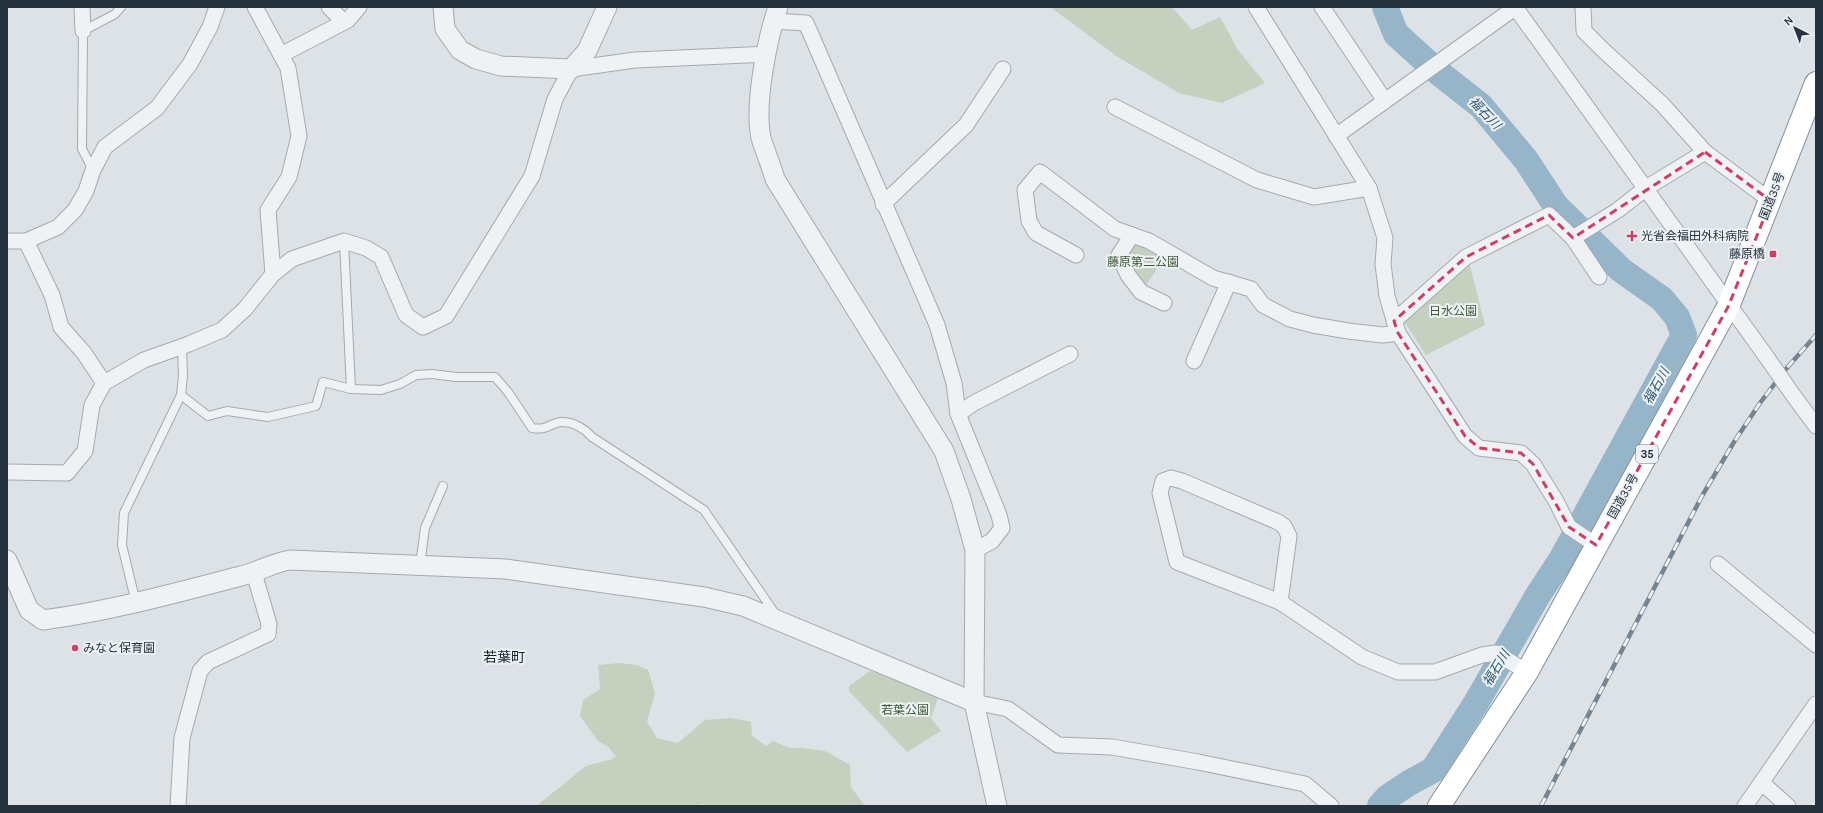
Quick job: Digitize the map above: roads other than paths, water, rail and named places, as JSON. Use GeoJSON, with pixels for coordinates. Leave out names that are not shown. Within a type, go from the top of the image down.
{"type":"FeatureCollection","features":[{"type":"Feature","properties":{"kind":"highway","name":"国道35号"},"geometry":{"type":"LineString","coordinates":[[1439,806],[1519,667],[1582,536],[1728,307],[1771,201],[1816,83]]}},
{"type":"Feature","properties":{"kind":"street"},"geometry":{"type":"LineString","coordinates":[[82,7],[83,31]]}},
{"type":"Feature","properties":{"kind":"street"},"geometry":{"type":"LineString","coordinates":[[7,241],[26,241],[58,227],[75,210],[86,191],[93,170],[105,147],[157,108],[190,64],[210,27],[217,7]]}},
{"type":"Feature","properties":{"kind":"street"},"geometry":{"type":"LineString","coordinates":[[255,7],[288,68],[299,136],[289,177],[268,210],[273,274]]}},
{"type":"Feature","properties":{"kind":"street"},"geometry":{"type":"LineString","coordinates":[[329,7],[344,22]]}},
{"type":"Feature","properties":{"kind":"street"},"geometry":{"type":"LineString","coordinates":[[281,55],[344,22],[359,7]]}},
{"type":"Feature","properties":{"kind":"street"},"geometry":{"type":"LineString","coordinates":[[443,7],[445,29],[460,50],[476,59],[501,66],[570,69],[635,60],[767,54]]}},
{"type":"Feature","properties":{"kind":"street"},"geometry":{"type":"LineString","coordinates":[[7,472],[67,473],[84,451],[92,405],[104,383],[144,360],[182,347],[222,330],[245,309],[273,274],[292,258],[344,241],[366,248],[381,257],[406,315],[423,328],[446,316],[532,176],[555,99],[570,69],[587,50],[607,7]]}},
{"type":"Feature","properties":{"kind":"street"},"geometry":{"type":"LineString","coordinates":[[1256,7],[1368,188],[1384,238],[1383,264],[1387,296],[1396,327],[1465,436],[1479,448],[1521,453],[1533,464],[1556,501],[1582,536]]}},
{"type":"Feature","properties":{"kind":"street"},"geometry":{"type":"LineString","coordinates":[[1322,7],[1384,101]]}},
{"type":"Feature","properties":{"kind":"street"},"geometry":{"type":"LineString","coordinates":[[1336,136],[1515,7],[1646,188],[1728,307],[1768,359],[1816,426]]}},
{"type":"Feature","properties":{"kind":"street"},"geometry":{"type":"LineString","coordinates":[[1582,7],[1584,31],[1662,104],[1705,152],[1771,201]]}},
{"type":"Feature","properties":{"kind":"street"},"geometry":{"type":"LineString","coordinates":[[975,550],[992,541],[1002,528],[1000,515],[958,414],[954,383],[937,325],[883,204],[806,23],[776,14],[759,97],[761,136],[775,179],[944,450],[961,498],[975,550],[974,702],[997,806]]}},
{"type":"Feature","properties":{"kind":"street"},"geometry":{"type":"LineString","coordinates":[[883,204],[966,125],[1003,69]]}},
{"type":"Feature","properties":{"kind":"street"},"geometry":{"type":"LineString","coordinates":[[1115,107],[1257,180],[1314,197],[1368,188]]}},
{"type":"Feature","properties":{"kind":"street"},"geometry":{"type":"LineString","coordinates":[[1573,238],[1618,210],[1646,188],[1705,152]]}},
{"type":"Feature","properties":{"kind":"street"},"geometry":{"type":"LineString","coordinates":[[1076,255],[1036,233],[1029,221],[1025,190],[1040,172],[1115,229],[1149,241],[1172,252],[1213,278],[1252,289],[1263,305],[1290,318],[1313,325],[1383,335],[1396,327],[1466,257],[1548,215],[1573,238],[1599,277]]}},
{"type":"Feature","properties":{"kind":"street"},"geometry":{"type":"LineString","coordinates":[[1132,235],[1119,255],[1128,275],[1141,292],[1164,303]]}},
{"type":"Feature","properties":{"kind":"street"},"geometry":{"type":"LineString","coordinates":[[26,241],[52,295],[60,327],[84,353],[104,383]]}},
{"type":"Feature","properties":{"kind":"street"},"geometry":{"type":"LineString","coordinates":[[1194,361],[1229,282]]}},
{"type":"Feature","properties":{"kind":"street"},"geometry":{"type":"LineString","coordinates":[[958,414],[974,403],[1070,354]]}},
{"type":"Feature","properties":{"kind":"street"},"geometry":{"type":"LineString","coordinates":[[1280,602],[1289,536],[1284,526],[1278,522],[1182,481],[1171,478],[1163,481],[1160,493],[1177,562],[1280,602],[1362,657],[1398,672],[1435,672],[1482,655],[1496,653],[1519,667]]}},
{"type":"Feature","properties":{"kind":"street"},"geometry":{"type":"LineString","coordinates":[[7,560],[29,610],[43,620],[136,603],[254,573],[276,563],[290,560],[506,568],[704,597],[743,606],[974,702],[1008,709],[1058,745],[1112,747],[1198,762],[1305,784],[1331,806]]}},
{"type":"Feature","properties":{"kind":"street"},"geometry":{"type":"LineString","coordinates":[[1718,564],[1816,645]]}},
{"type":"Feature","properties":{"kind":"street"},"geometry":{"type":"LineString","coordinates":[[178,806],[182,738],[200,671],[208,662],[268,634],[269,624],[254,573]]}},
{"type":"Feature","properties":{"kind":"street"},"geometry":{"type":"LineString","coordinates":[[1745,806],[1816,704]]}},
{"type":"Feature","properties":{"kind":"street"},"geometry":{"type":"LineString","coordinates":[[1762,782],[1788,806]]}},
{"type":"Feature","properties":{"kind":"lane"},"geometry":{"type":"LineString","coordinates":[[93,170],[82,148],[83,31],[115,14],[121,7]]}},
{"type":"Feature","properties":{"kind":"lane"},"geometry":{"type":"LineString","coordinates":[[344,241],[351,389]]}},
{"type":"Feature","properties":{"kind":"lane"},"geometry":{"type":"LineString","coordinates":[[136,603],[122,545],[124,513],[181,395],[183,376],[182,347]]}},
{"type":"Feature","properties":{"kind":"lane"},"geometry":{"type":"LineString","coordinates":[[181,395],[208,416],[227,411],[268,417],[316,406],[323,382],[351,389],[381,390],[400,384],[416,375],[432,374],[456,377],[496,377],[532,428],[541,430],[562,422],[585,429],[592,437],[704,510],[780,621]]}},
{"type":"Feature","properties":{"kind":"lane"},"geometry":{"type":"LineString","coordinates":[[420,565],[425,528],[443,486]]}},
{"type":"Feature","properties":{"kind":"waterway","name":"福石川"},"geometry":{"type":"LineString","coordinates":[[1380,806],[1388,797],[1409,783],[1433,770],[1476,703],[1538,595],[1561,560],[1684,335],[1677,317],[1662,299],[1621,270],[1556,206],[1526,160],[1481,106],[1439,73],[1396,34],[1385,7]]}},
{"type":"Feature","properties":{"kind":"railway"},"geometry":{"type":"LineString","coordinates":[[1541,806],[1702,496],[1734,442],[1760,403],[1786,369],[1816,335]]}},
{"type":"Feature","properties":{"kind":"place","name":"光省会福田外科病院"},"geometry":{"type":"Point","coordinates":[1632,236]}},
{"type":"Feature","properties":{"kind":"place","name":"藤原橋"},"geometry":{"type":"Point","coordinates":[1773,254]}},
{"type":"Feature","properties":{"kind":"place","name":"みなと保育園"},"geometry":{"type":"Point","coordinates":[75,648]}},
{"type":"Feature","properties":{"kind":"district","name":"若葉町"},"geometry":{"type":"Point","coordinates":[504,657]}},
{"type":"Feature","properties":{"kind":"park label","name":"藤原第二公園"},"geometry":{"type":"Point","coordinates":[1143,262]}},
{"type":"Feature","properties":{"kind":"park label","name":"日水公園"},"geometry":{"type":"Point","coordinates":[1453,311]}},
{"type":"Feature","properties":{"kind":"park label","name":"若葉公園"},"geometry":{"type":"Point","coordinates":[905,710]}}]}
